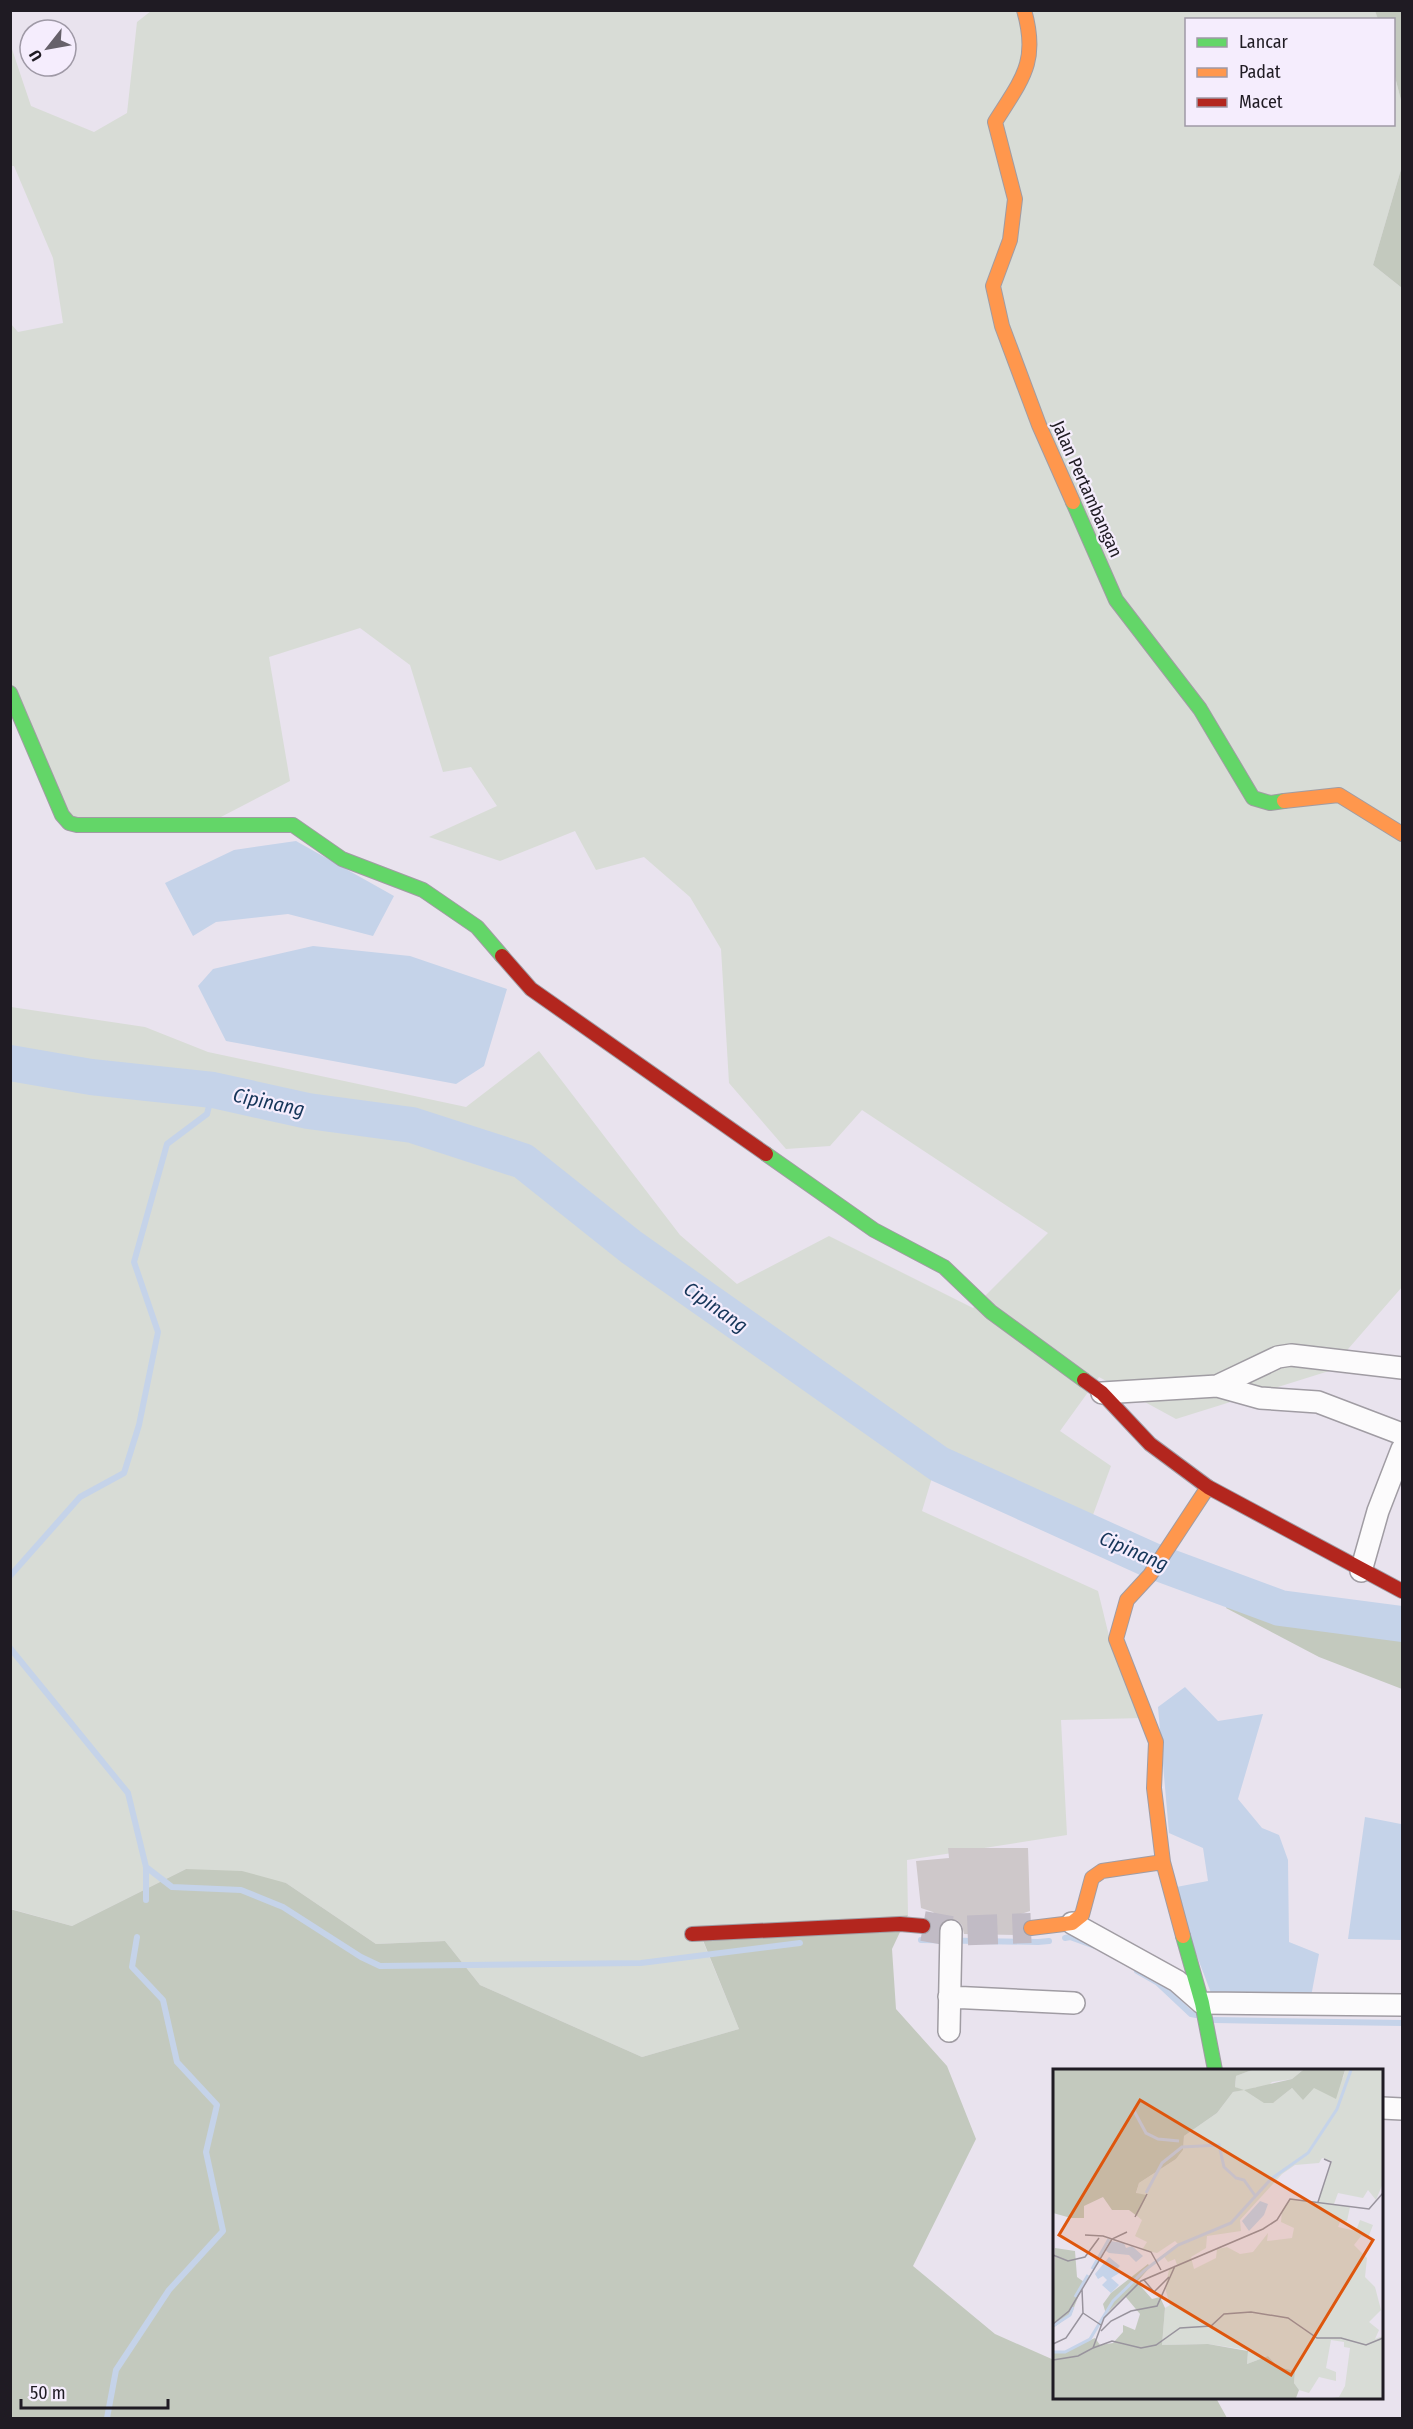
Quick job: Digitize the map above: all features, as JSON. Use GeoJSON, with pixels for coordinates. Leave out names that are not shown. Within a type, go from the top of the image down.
{"type":"FeatureCollection","features":[{"type":"Feature","properties":{"kind":"street","name":"Jalan Pertambangan"},"geometry":{"type":"LineString","coordinates":[[1024,10],[1031,32],[1030,64],[995,122],[1015,199],[1010,240],[993,286],[1002,326],[1039,425],[1116,600],[1200,709],[1253,798],[1270,802],[1339,795],[1402,834]]}},
{"type":"Feature","properties":{"kind":"street"},"geometry":{"type":"LineString","coordinates":[[10,693],[62,815],[69,823],[77,825],[293,825],[342,859],[423,890],[477,927],[531,989],[874,1230],[944,1267],[991,1312],[1102,1393],[1150,1444],[1208,1487],[1402,1591]]}},
{"type":"Feature","properties":{"kind":"street"},"geometry":{"type":"LineString","coordinates":[[1218,1386],[1278,1357],[1291,1355],[1402,1368]]}},
{"type":"Feature","properties":{"kind":"street"},"geometry":{"type":"LineString","coordinates":[[1102,1393],[1218,1386],[1260,1398],[1318,1402],[1402,1434]]}},
{"type":"Feature","properties":{"kind":"street"},"geometry":{"type":"LineString","coordinates":[[1361,1571],[1378,1511],[1402,1449]]}},
{"type":"Feature","properties":{"kind":"street"},"geometry":{"type":"LineString","coordinates":[[1208,1487],[1150,1575],[1127,1600],[1116,1639],[1155,1742],[1154,1788],[1163,1862],[1215,2069]]}},
{"type":"Feature","properties":{"kind":"street"},"geometry":{"type":"LineString","coordinates":[[1031,1928],[1072,1923],[1083,1915],[1092,1878],[1102,1871],[1163,1862]]}},
{"type":"Feature","properties":{"kind":"street"},"geometry":{"type":"LineString","coordinates":[[1072,1923],[1177,1981],[1203,2015]]}},
{"type":"Feature","properties":{"kind":"street"},"geometry":{"type":"LineString","coordinates":[[692,1934],[900,1924],[922,1926]]}},
{"type":"Feature","properties":{"kind":"street"},"geometry":{"type":"LineString","coordinates":[[949,2031],[951,1940]]}},
{"type":"Feature","properties":{"kind":"street"},"geometry":{"type":"LineString","coordinates":[[949,1997],[1074,2003]]}},
{"type":"Feature","properties":{"kind":"street"},"geometry":{"type":"LineString","coordinates":[[1203,2015],[1402,2005]]}},
{"type":"Feature","properties":{"kind":"street"},"geometry":{"type":"LineString","coordinates":[[1383,2108],[1402,2109]]}},
{"type":"Feature","properties":{"kind":"shaded area"},"geometry":{"type":"Polygon","coordinates":[[[151,11],[1375,11],[1378,18],[1185,18],[1185,126],[1395,126],[1395,77],[1402,104],[1402,166],[1373,265],[1402,288],[1402,1287],[1329,1371],[1176,1419],[1099,1377],[1060,1431],[1111,1466],[1083,1542],[934,1471],[922,1511],[1098,1591],[1110,1640],[1143,1718],[1061,1720],[1067,1835],[907,1860],[908,1915],[700,1934],[739,2029],[642,2057],[480,1985],[445,1941],[376,1944],[286,1883],[186,1869],[72,1926],[11,1909],[11,1007],[145,1027],[208,1052],[466,1107],[539,1051],[680,1235],[737,1284],[829,1236],[973,1308],[1048,1233],[862,1110],[830,1146],[786,1149],[729,1083],[721,949],[690,897],[644,857],[596,870],[575,831],[500,861],[429,837],[497,806],[471,767],[443,772],[410,665],[360,628],[269,657],[290,781],[194,831],[63,824],[11,697],[11,324],[18,332],[63,323],[53,258],[14,166],[11,166],[10,43],[18,67],[18,78],[22,78],[31,106],[94,132],[127,113],[137,22],[151,11]]]}},
{"type":"Feature","properties":{"kind":"shaded area"},"geometry":{"type":"Polygon","coordinates":[[[1375,11],[1402,11],[1402,104],[1395,77],[1395,18],[1378,18],[1375,11]]]}},
{"type":"Feature","properties":{"kind":"shaded area"},"geometry":{"type":"Polygon","coordinates":[[[1402,166],[1402,288],[1373,265],[1402,166]]]}},
{"type":"Feature","properties":{"kind":"shaded area"},"geometry":{"type":"Polygon","coordinates":[[[1240,1582],[1296,1601],[1402,1615],[1402,1689],[1319,1657],[1226,1608],[1240,1582]]]}},
{"type":"Feature","properties":{"kind":"shaded area"},"geometry":{"type":"Polygon","coordinates":[[[186,1869],[242,1871],[286,1883],[376,1944],[445,1941],[480,1985],[642,2057],[739,2029],[700,1933],[908,1915],[892,1949],[896,2009],[947,2066],[976,2139],[913,2266],[995,2334],[1053,2360],[1053,2399],[1217,2399],[1227,2418],[11,2418],[10,1909],[72,1926],[186,1869]]]}},
{"type":"Feature","properties":{"kind":"water"},"geometry":{"type":"Polygon","coordinates":[[[296,841],[394,896],[373,936],[288,914],[216,922],[193,936],[165,883],[234,850],[296,841]]]}},
{"type":"Feature","properties":{"kind":"water"},"geometry":{"type":"Polygon","coordinates":[[[313,946],[410,956],[507,989],[484,1066],[456,1084],[226,1041],[198,986],[213,969],[313,946]]]}},
{"type":"Feature","properties":{"kind":"water"},"geometry":{"type":"Polygon","coordinates":[[[1185,1687],[1218,1721],[1263,1714],[1238,1799],[1262,1828],[1279,1835],[1288,1860],[1289,1942],[1319,1954],[1310,2002],[1216,2006],[1171,1888],[1208,1881],[1203,1848],[1169,1833],[1158,1707],[1185,1687]]]}},
{"type":"Feature","properties":{"kind":"water"},"geometry":{"type":"Polygon","coordinates":[[[1402,1816],[1402,1940],[1348,1939],[1365,1817],[1401,1824],[1402,1816]]]}},
{"type":"Feature","properties":{"kind":"building"},"geometry":{"type":"Polygon","coordinates":[[[948,1848],[1028,1848],[1030,1911],[1021,1914],[1015,1921],[1016,1935],[964,1934],[962,1925],[957,1920],[945,1920],[940,1925],[933,1912],[921,1908],[916,1861],[949,1858],[948,1848]]]}},
{"type":"Feature","properties":{"kind":"waterway","name":"Cipinang"},"geometry":{"type":"LineString","coordinates":[[10,1063],[91,1077],[213,1090],[308,1111],[412,1125],[523,1161],[631,1247],[939,1464],[1153,1561],[1280,1608],[1402,1624]]}},
{"type":"Feature","properties":{"kind":"waterway"},"geometry":{"type":"LineString","coordinates":[[10,1576],[80,1497],[124,1473],[139,1425],[158,1332],[134,1262],[167,1144],[207,1114],[213,1090]]}},
{"type":"Feature","properties":{"kind":"waterway"},"geometry":{"type":"LineString","coordinates":[[10,1648],[128,1793],[146,1867],[172,1887],[241,1890],[283,1907],[361,1957],[380,1966],[641,1963],[800,1943]]}},
{"type":"Feature","properties":{"kind":"waterway"},"geometry":{"type":"LineString","coordinates":[[146,1867],[146,1900]]}},
{"type":"Feature","properties":{"kind":"waterway"},"geometry":{"type":"LineString","coordinates":[[107,2418],[116,2370],[169,2290],[223,2231],[206,2152],[217,2105],[177,2062],[163,2000],[132,1967],[137,1937]]}},
{"type":"Feature","properties":{"kind":"waterway"},"geometry":{"type":"LineString","coordinates":[[1065,1938],[1070,1937],[1095,1946]]}},
{"type":"Feature","properties":{"kind":"waterway"},"geometry":{"type":"LineString","coordinates":[[921,1940],[1049,1941]]}},
{"type":"Feature","properties":{"kind":"waterway"},"geometry":{"type":"LineString","coordinates":[[1137,1971],[1158,1983],[1191,2014],[1196,2015]]}},
{"type":"Feature","properties":{"kind":"waterway"},"geometry":{"type":"LineString","coordinates":[[1214,2020],[1402,2023]]}},
{"type":"Feature","properties":{"kind":"tunnel"},"geometry":{"type":"LineString","coordinates":[[923,1926],[951,1931],[1031,1928]]}},
{"type":"Feature","properties":{"kind":"traffic: fast"},"geometry":{"type":"LineString","coordinates":[[1073,502],[1116,600],[1200,709],[1253,798],[1270,803],[1284,801]]}},
{"type":"Feature","properties":{"kind":"traffic: fast"},"geometry":{"type":"LineString","coordinates":[[10,693],[62,815],[69,823],[77,825],[293,825],[342,859],[423,890],[477,927],[502,956]]}},
{"type":"Feature","properties":{"kind":"traffic: fast"},"geometry":{"type":"LineString","coordinates":[[766,1154],[874,1230],[944,1267],[991,1312],[1084,1380]]}},
{"type":"Feature","properties":{"kind":"traffic: fast"},"geometry":{"type":"LineString","coordinates":[[1183,1936],[1202,2003],[1215,2069]]}},
{"type":"Feature","properties":{"kind":"traffic: slow"},"geometry":{"type":"LineString","coordinates":[[1024,10],[1030,43],[1029,57],[1020,81],[995,122],[1015,199],[1010,240],[993,286],[1002,326],[1039,425],[1073,502]]}},
{"type":"Feature","properties":{"kind":"traffic: slow"},"geometry":{"type":"LineString","coordinates":[[1284,801],[1339,795],[1402,834]]}},
{"type":"Feature","properties":{"kind":"traffic: slow"},"geometry":{"type":"LineString","coordinates":[[1183,1936],[1163,1862],[1154,1788],[1156,1742],[1116,1639],[1127,1600],[1150,1575],[1208,1487]]}},
{"type":"Feature","properties":{"kind":"traffic: slow"},"geometry":{"type":"LineString","coordinates":[[1031,1928],[1072,1923],[1082,1915],[1092,1878],[1102,1871],[1163,1862]]}},
{"type":"Feature","properties":{"kind":"traffic: jam"},"geometry":{"type":"LineString","coordinates":[[502,956],[531,989],[766,1154]]}},
{"type":"Feature","properties":{"kind":"traffic: jam"},"geometry":{"type":"LineString","coordinates":[[1084,1380],[1102,1393],[1150,1444],[1208,1487],[1402,1591]]}},
{"type":"Feature","properties":{"kind":"traffic: jam"},"geometry":{"type":"LineString","coordinates":[[692,1934],[900,1924],[923,1926]]}}]}
